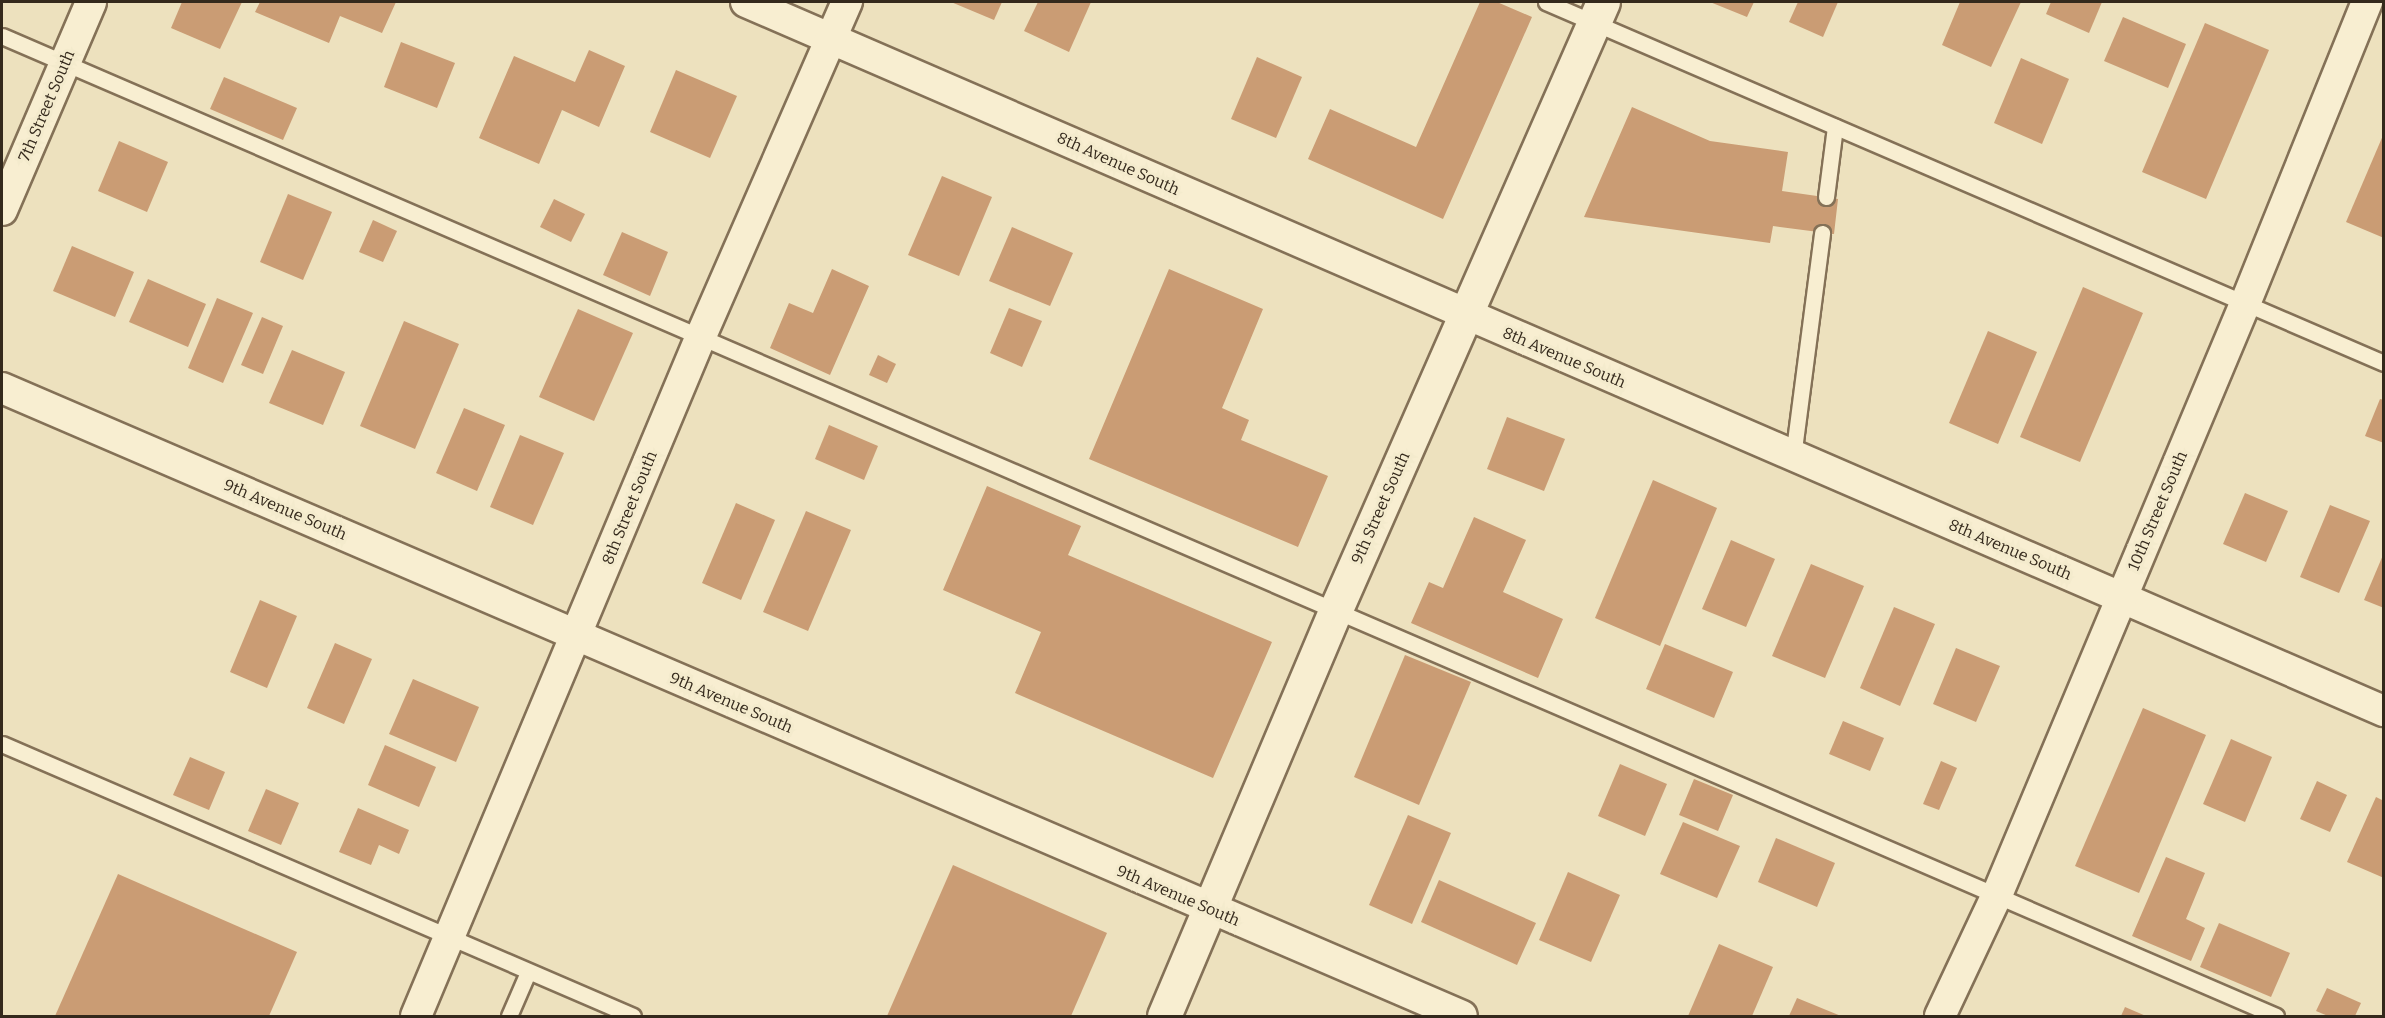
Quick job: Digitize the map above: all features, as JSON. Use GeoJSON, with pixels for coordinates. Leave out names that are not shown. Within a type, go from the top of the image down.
{"type":"FeatureCollection","features":[{"type":"Feature","properties":{"kind":"main road","name":"9th Street South"},"geometry":{"type":"LineString","coordinates":[[1164,1017],[1336,609],[1467,316],[1598,12]]}},
{"type":"Feature","properties":{"kind":"street","name":"7th Street South"},"geometry":{"type":"LineString","coordinates":[[2,210],[91,2]]}},
{"type":"Feature","properties":{"kind":"street","name":"8th Avenue South"},"geometry":{"type":"LineString","coordinates":[[746,2],[2384,711]]}},
{"type":"Feature","properties":{"kind":"street","name":"8th Street South"},"geometry":{"type":"LineString","coordinates":[[416,1017],[578,636],[701,336],[847,2]]}},
{"type":"Feature","properties":{"kind":"street","name":"10th Street South"},"geometry":{"type":"LineString","coordinates":[[1940,1017],[1997,896],[2370,4]]}},
{"type":"Feature","properties":{"kind":"street","name":"9th Avenue South"},"geometry":{"type":"LineString","coordinates":[[2,388],[1462,1017]]}},
{"type":"Feature","properties":{"kind":"lane"},"geometry":{"type":"LineString","coordinates":[[1546,2],[1598,12],[1835,127],[2384,363]]}},
{"type":"Feature","properties":{"kind":"lane"},"geometry":{"type":"LineString","coordinates":[[2,36],[1336,609],[2276,1017]]}},
{"type":"Feature","properties":{"kind":"lane"},"geometry":{"type":"LineString","coordinates":[[1826,197],[1835,127]]}},
{"type":"Feature","properties":{"kind":"lane"},"geometry":{"type":"LineString","coordinates":[[1793,457],[1822,232]]}},
{"type":"Feature","properties":{"kind":"lane"},"geometry":{"type":"LineString","coordinates":[[2,744],[633,1017]]}},
{"type":"Feature","properties":{"kind":"lane"},"geometry":{"type":"LineString","coordinates":[[509,1017],[528,972]]}},
{"type":"Feature","properties":{"kind":"building"},"geometry":{"type":"Polygon","coordinates":[[[182,2],[242,2],[220,49],[171,28],[182,2]]]}},
{"type":"Feature","properties":{"kind":"building"},"geometry":{"type":"Polygon","coordinates":[[[260,2],[396,2],[382,33],[340,16],[329,43],[255,12],[260,2]]]}},
{"type":"Feature","properties":{"kind":"building"},"geometry":{"type":"Polygon","coordinates":[[[951,2],[1002,2],[994,20],[951,2]]]}},
{"type":"Feature","properties":{"kind":"building"},"geometry":{"type":"Polygon","coordinates":[[[1038,2],[1091,2],[1069,52],[1024,31],[1038,2]]]}},
{"type":"Feature","properties":{"kind":"building"},"geometry":{"type":"Polygon","coordinates":[[[1480,2],[1497,2],[1532,17],[1443,219],[1308,159],[1330,109],[1416,147],[1480,2]]]}},
{"type":"Feature","properties":{"kind":"building"},"geometry":{"type":"Polygon","coordinates":[[[1710,2],[1754,2],[1747,17],[1710,2]]]}},
{"type":"Feature","properties":{"kind":"building"},"geometry":{"type":"Polygon","coordinates":[[[1798,2],[1838,2],[1823,37],[1789,22],[1798,2]]]}},
{"type":"Feature","properties":{"kind":"building"},"geometry":{"type":"Polygon","coordinates":[[[1960,2],[2021,2],[1991,67],[1942,45],[1960,2]]]}},
{"type":"Feature","properties":{"kind":"building"},"geometry":{"type":"Polygon","coordinates":[[[2051,2],[2102,2],[2089,33],[2046,14],[2051,2]]]}},
{"type":"Feature","properties":{"kind":"building"},"geometry":{"type":"Polygon","coordinates":[[[2123,17],[2186,44],[2168,88],[2104,61],[2123,17]]]}},
{"type":"Feature","properties":{"kind":"building"},"geometry":{"type":"Polygon","coordinates":[[[2205,23],[2269,50],[2206,199],[2142,172],[2205,23]]]}},
{"type":"Feature","properties":{"kind":"building"},"geometry":{"type":"Polygon","coordinates":[[[401,42],[455,63],[437,108],[384,87],[401,42]]]}},
{"type":"Feature","properties":{"kind":"building"},"geometry":{"type":"Polygon","coordinates":[[[589,50],[625,66],[599,127],[562,110],[539,164],[479,138],[514,56],[575,82],[589,50]]]}},
{"type":"Feature","properties":{"kind":"building"},"geometry":{"type":"Polygon","coordinates":[[[1257,57],[1302,77],[1276,138],[1231,119],[1257,57]]]}},
{"type":"Feature","properties":{"kind":"building"},"geometry":{"type":"Polygon","coordinates":[[[2021,58],[2069,79],[2042,144],[1994,123],[2021,58]]]}},
{"type":"Feature","properties":{"kind":"building"},"geometry":{"type":"Polygon","coordinates":[[[676,70],[737,96],[710,158],[650,132],[676,70]]]}},
{"type":"Feature","properties":{"kind":"building"},"geometry":{"type":"Polygon","coordinates":[[[224,77],[297,108],[283,140],[210,109],[224,77]]]}},
{"type":"Feature","properties":{"kind":"building"},"geometry":{"type":"Polygon","coordinates":[[[1632,107],[1710,141],[1788,152],[1782,191],[1838,199],[1834,234],[1773,226],[1770,243],[1584,217],[1632,107]]]}},
{"type":"Feature","properties":{"kind":"building"},"geometry":{"type":"Polygon","coordinates":[[[2384,133],[2384,238],[2346,222],[2384,133]]]}},
{"type":"Feature","properties":{"kind":"building"},"geometry":{"type":"Polygon","coordinates":[[[119,141],[168,162],[147,212],[98,191],[119,141]]]}},
{"type":"Feature","properties":{"kind":"building"},"geometry":{"type":"Polygon","coordinates":[[[942,176],[992,197],[959,276],[908,255],[942,176]]]}},
{"type":"Feature","properties":{"kind":"building"},"geometry":{"type":"Polygon","coordinates":[[[288,194],[332,212],[303,280],[260,262],[288,194]]]}},
{"type":"Feature","properties":{"kind":"building"},"geometry":{"type":"Polygon","coordinates":[[[554,199],[585,214],[571,242],[540,227],[554,199]]]}},
{"type":"Feature","properties":{"kind":"building"},"geometry":{"type":"Polygon","coordinates":[[[373,220],[397,231],[383,262],[359,252],[373,220]]]}},
{"type":"Feature","properties":{"kind":"building"},"geometry":{"type":"Polygon","coordinates":[[[1012,227],[1073,253],[1050,306],[989,281],[1012,227]]]}},
{"type":"Feature","properties":{"kind":"building"},"geometry":{"type":"Polygon","coordinates":[[[622,232],[668,252],[650,296],[603,275],[622,232]]]}},
{"type":"Feature","properties":{"kind":"building"},"geometry":{"type":"Polygon","coordinates":[[[72,246],[134,272],[115,317],[53,291],[72,246]]]}},
{"type":"Feature","properties":{"kind":"building"},"geometry":{"type":"Polygon","coordinates":[[[832,269],[869,286],[830,375],[770,348],[789,303],[813,313],[832,269]]]}},
{"type":"Feature","properties":{"kind":"building"},"geometry":{"type":"Polygon","coordinates":[[[1169,269],[1263,309],[1222,408],[1249,420],[1241,440],[1328,476],[1298,547],[1089,459],[1169,269]]]}},
{"type":"Feature","properties":{"kind":"building"},"geometry":{"type":"Polygon","coordinates":[[[148,279],[206,304],[188,347],[129,322],[148,279]]]}},
{"type":"Feature","properties":{"kind":"building"},"geometry":{"type":"Polygon","coordinates":[[[2083,287],[2143,313],[2080,462],[2020,437],[2083,287]]]}},
{"type":"Feature","properties":{"kind":"building"},"geometry":{"type":"Polygon","coordinates":[[[217,298],[253,313],[223,383],[188,368],[217,298]]]}},
{"type":"Feature","properties":{"kind":"building"},"geometry":{"type":"Polygon","coordinates":[[[1009,308],[1042,321],[1022,367],[990,353],[1009,308]]]}},
{"type":"Feature","properties":{"kind":"building"},"geometry":{"type":"Polygon","coordinates":[[[578,309],[633,333],[594,421],[539,397],[578,309]]]}},
{"type":"Feature","properties":{"kind":"building"},"geometry":{"type":"Polygon","coordinates":[[[262,317],[283,326],[263,374],[241,365],[262,317]]]}},
{"type":"Feature","properties":{"kind":"building"},"geometry":{"type":"Polygon","coordinates":[[[404,321],[459,344],[415,449],[360,426],[404,321]]]}},
{"type":"Feature","properties":{"kind":"building"},"geometry":{"type":"Polygon","coordinates":[[[1988,331],[2037,352],[1998,444],[1949,423],[1988,331]]]}},
{"type":"Feature","properties":{"kind":"building"},"geometry":{"type":"Polygon","coordinates":[[[292,350],[345,372],[323,425],[269,403],[292,350]]]}},
{"type":"Feature","properties":{"kind":"building"},"geometry":{"type":"Polygon","coordinates":[[[878,355],[896,364],[887,383],[869,375],[878,355]]]}},
{"type":"Feature","properties":{"kind":"building"},"geometry":{"type":"Polygon","coordinates":[[[2380,399],[2384,400],[2384,443],[2365,436],[2380,399]]]}},
{"type":"Feature","properties":{"kind":"building"},"geometry":{"type":"Polygon","coordinates":[[[464,408],[505,425],[477,491],[436,473],[464,408]]]}},
{"type":"Feature","properties":{"kind":"building"},"geometry":{"type":"Polygon","coordinates":[[[1507,417],[1565,439],[1544,491],[1487,469],[1507,417]]]}},
{"type":"Feature","properties":{"kind":"building"},"geometry":{"type":"Polygon","coordinates":[[[829,425],[878,446],[864,480],[815,459],[829,425]]]}},
{"type":"Feature","properties":{"kind":"building"},"geometry":{"type":"Polygon","coordinates":[[[520,435],[564,453],[533,525],[490,507],[520,435]]]}},
{"type":"Feature","properties":{"kind":"building"},"geometry":{"type":"Polygon","coordinates":[[[1653,480],[1717,508],[1660,646],[1595,618],[1653,480]]]}},
{"type":"Feature","properties":{"kind":"building"},"geometry":{"type":"Polygon","coordinates":[[[987,486],[1081,526],[1068,555],[1272,642],[1213,778],[1015,693],[1041,632],[943,590],[987,486]]]}},
{"type":"Feature","properties":{"kind":"building"},"geometry":{"type":"Polygon","coordinates":[[[2245,493],[2288,511],[2266,562],[2223,544],[2245,493]]]}},
{"type":"Feature","properties":{"kind":"building"},"geometry":{"type":"Polygon","coordinates":[[[736,503],[775,520],[741,600],[702,583],[736,503]]]}},
{"type":"Feature","properties":{"kind":"building"},"geometry":{"type":"Polygon","coordinates":[[[2330,505],[2370,521],[2339,593],[2300,577],[2330,505]]]}},
{"type":"Feature","properties":{"kind":"building"},"geometry":{"type":"Polygon","coordinates":[[[806,511],[851,530],[808,631],[763,612],[806,511]]]}},
{"type":"Feature","properties":{"kind":"building"},"geometry":{"type":"Polygon","coordinates":[[[1474,517],[1526,540],[1503,592],[1563,619],[1538,678],[1411,623],[1429,582],[1443,588],[1474,517]]]}},
{"type":"Feature","properties":{"kind":"building"},"geometry":{"type":"Polygon","coordinates":[[[1731,540],[1775,559],[1746,627],[1702,609],[1731,540]]]}},
{"type":"Feature","properties":{"kind":"building"},"geometry":{"type":"Polygon","coordinates":[[[2384,555],[2384,608],[2364,600],[2384,555]]]}},
{"type":"Feature","properties":{"kind":"building"},"geometry":{"type":"Polygon","coordinates":[[[1811,564],[1864,586],[1825,678],[1772,656],[1811,564]]]}},
{"type":"Feature","properties":{"kind":"building"},"geometry":{"type":"Polygon","coordinates":[[[260,600],[297,616],[267,688],[230,672],[260,600]]]}},
{"type":"Feature","properties":{"kind":"building"},"geometry":{"type":"Polygon","coordinates":[[[1894,607],[1935,624],[1900,706],[1860,688],[1894,607]]]}},
{"type":"Feature","properties":{"kind":"building"},"geometry":{"type":"Polygon","coordinates":[[[335,643],[372,659],[344,724],[307,708],[335,643]]]}},
{"type":"Feature","properties":{"kind":"building"},"geometry":{"type":"Polygon","coordinates":[[[1665,644],[1733,672],[1714,718],[1646,689],[1665,644]]]}},
{"type":"Feature","properties":{"kind":"building"},"geometry":{"type":"Polygon","coordinates":[[[1956,648],[2000,666],[1976,722],[1933,704],[1956,648]]]}},
{"type":"Feature","properties":{"kind":"building"},"geometry":{"type":"Polygon","coordinates":[[[1405,655],[1471,682],[1419,805],[1354,777],[1405,655]]]}},
{"type":"Feature","properties":{"kind":"building"},"geometry":{"type":"Polygon","coordinates":[[[413,679],[479,707],[456,762],[389,734],[413,679]]]}},
{"type":"Feature","properties":{"kind":"building"},"geometry":{"type":"Polygon","coordinates":[[[2143,708],[2206,735],[2139,893],[2075,866],[2143,708]]]}},
{"type":"Feature","properties":{"kind":"building"},"geometry":{"type":"Polygon","coordinates":[[[1843,721],[1884,738],[1870,771],[1829,754],[1843,721]]]}},
{"type":"Feature","properties":{"kind":"building"},"geometry":{"type":"Polygon","coordinates":[[[2231,739],[2272,757],[2245,822],[2203,804],[2231,739]]]}},
{"type":"Feature","properties":{"kind":"building"},"geometry":{"type":"Polygon","coordinates":[[[385,745],[436,767],[419,807],[368,785],[385,745]]]}},
{"type":"Feature","properties":{"kind":"building"},"geometry":{"type":"Polygon","coordinates":[[[190,757],[225,772],[209,810],[173,795],[190,757]]]}},
{"type":"Feature","properties":{"kind":"building"},"geometry":{"type":"Polygon","coordinates":[[[1941,761],[1957,768],[1939,810],[1923,804],[1941,761]]]}},
{"type":"Feature","properties":{"kind":"building"},"geometry":{"type":"Polygon","coordinates":[[[1620,764],[1667,784],[1645,836],[1598,816],[1620,764]]]}},
{"type":"Feature","properties":{"kind":"building"},"geometry":{"type":"Polygon","coordinates":[[[1694,779],[1733,795],[1718,831],[1679,815],[1694,779]]]}},
{"type":"Feature","properties":{"kind":"building"},"geometry":{"type":"Polygon","coordinates":[[[2317,781],[2347,795],[2330,832],[2300,819],[2317,781]]]}},
{"type":"Feature","properties":{"kind":"building"},"geometry":{"type":"Polygon","coordinates":[[[266,789],[299,803],[281,845],[248,831],[266,789]]]}},
{"type":"Feature","properties":{"kind":"building"},"geometry":{"type":"Polygon","coordinates":[[[2376,797],[2384,801],[2384,878],[2347,862],[2376,797]]]}},
{"type":"Feature","properties":{"kind":"building"},"geometry":{"type":"Polygon","coordinates":[[[358,808],[409,830],[399,854],[379,845],[371,865],[339,852],[358,808]]]}},
{"type":"Feature","properties":{"kind":"building"},"geometry":{"type":"Polygon","coordinates":[[[1408,815],[1451,833],[1412,924],[1369,905],[1408,815]]]}},
{"type":"Feature","properties":{"kind":"building"},"geometry":{"type":"Polygon","coordinates":[[[1683,822],[1740,846],[1717,898],[1660,874],[1683,822]]]}},
{"type":"Feature","properties":{"kind":"building"},"geometry":{"type":"Polygon","coordinates":[[[1776,838],[1835,863],[1817,907],[1758,882],[1776,838]]]}},
{"type":"Feature","properties":{"kind":"building"},"geometry":{"type":"Polygon","coordinates":[[[2166,857],[2205,873],[2186,919],[2205,928],[2191,961],[2132,936],[2166,857]]]}},
{"type":"Feature","properties":{"kind":"building"},"geometry":{"type":"Polygon","coordinates":[[[953,865],[1107,933],[1071,1016],[887,1016],[953,865]]]}},
{"type":"Feature","properties":{"kind":"building"},"geometry":{"type":"Polygon","coordinates":[[[1568,872],[1620,895],[1591,962],[1539,940],[1568,872]]]}},
{"type":"Feature","properties":{"kind":"building"},"geometry":{"type":"Polygon","coordinates":[[[118,874],[297,952],[269,1016],[55,1016],[118,874]]]}},
{"type":"Feature","properties":{"kind":"building"},"geometry":{"type":"Polygon","coordinates":[[[1439,880],[1536,923],[1517,965],[1421,922],[1439,880]]]}},
{"type":"Feature","properties":{"kind":"building"},"geometry":{"type":"Polygon","coordinates":[[[2219,923],[2290,953],[2271,997],[2200,967],[2219,923]]]}},
{"type":"Feature","properties":{"kind":"building"},"geometry":{"type":"Polygon","coordinates":[[[1719,944],[1773,967],[1752,1016],[1688,1016],[1719,944]]]}},
{"type":"Feature","properties":{"kind":"building"},"geometry":{"type":"Polygon","coordinates":[[[2327,988],[2361,1003],[2355,1016],[2328,1016],[2316,1011],[2327,988]]]}},
{"type":"Feature","properties":{"kind":"building"},"geometry":{"type":"Polygon","coordinates":[[[1797,998],[1841,1016],[1789,1016],[1797,998]]]}},
{"type":"Feature","properties":{"kind":"building"},"geometry":{"type":"Polygon","coordinates":[[[2125,1007],[2146,1016],[2121,1016],[2125,1007]]]}}]}
